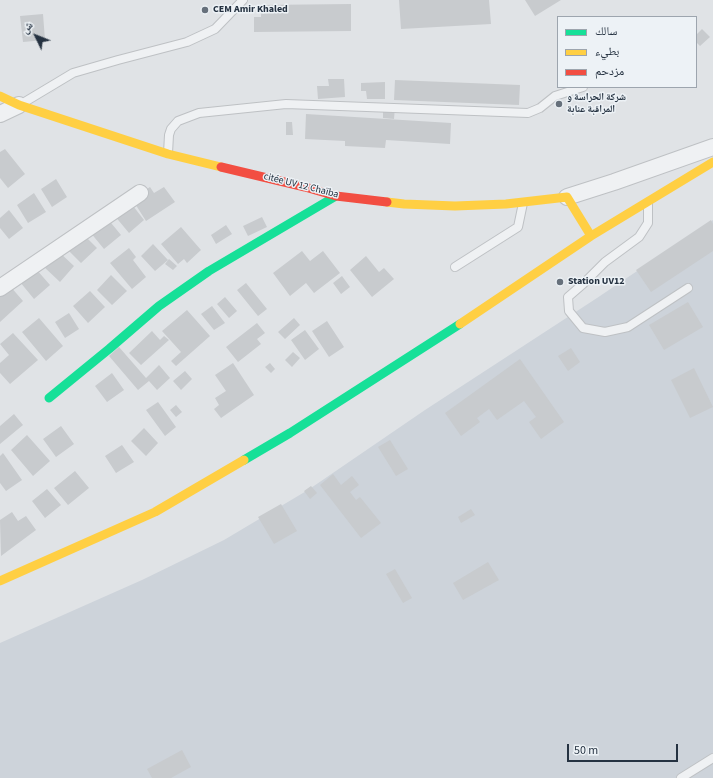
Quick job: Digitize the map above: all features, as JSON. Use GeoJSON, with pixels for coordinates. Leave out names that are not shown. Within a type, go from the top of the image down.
{"type":"FeatureCollection","features":[{"type":"Feature","properties":{"kind":"street","name":"citée UV 12 Chaïba"},"geometry":{"type":"LineString","coordinates":[[0,96],[19,105],[168,154],[305,187],[336,196],[404,204],[455,206],[506,204],[567,197]]}},
{"type":"Feature","properties":{"kind":"street"},"geometry":{"type":"LineString","coordinates":[[0,114],[19,105]]}},
{"type":"Feature","properties":{"kind":"street"},"geometry":{"type":"LineString","coordinates":[[591,236],[567,197],[713,147]]}},
{"type":"Feature","properties":{"kind":"street"},"geometry":{"type":"LineString","coordinates":[[0,581],[155,512],[290,434],[423,349],[591,236],[713,162]]}},
{"type":"Feature","properties":{"kind":"street"},"geometry":{"type":"LineString","coordinates":[[0,288],[140,193]]}},
{"type":"Feature","properties":{"kind":"street"},"geometry":{"type":"LineString","coordinates":[[49,398],[109,350],[159,306],[209,270],[336,196]]}},
{"type":"Feature","properties":{"kind":"lane"},"geometry":{"type":"LineString","coordinates":[[19,105],[73,73],[188,42],[215,29],[243,0]]}},
{"type":"Feature","properties":{"kind":"lane"},"geometry":{"type":"LineString","coordinates":[[168,154],[169,135],[171,129],[178,121],[199,113],[286,104],[528,113],[540,108],[555,96],[581,88]]}},
{"type":"Feature","properties":{"kind":"lane"},"geometry":{"type":"LineString","coordinates":[[648,201],[648,223],[639,237],[605,262],[568,297],[569,311],[583,328],[605,332],[628,327],[688,288]]}},
{"type":"Feature","properties":{"kind":"lane"},"geometry":{"type":"LineString","coordinates":[[455,267],[518,227],[524,202]]}},
{"type":"Feature","properties":{"kind":"lane"},"geometry":{"type":"LineString","coordinates":[[681,778],[713,758]]}},
{"type":"Feature","properties":{"kind":"shaded area"},"geometry":{"type":"Polygon","coordinates":[[[713,220],[713,778],[0,778],[0,643],[142,580],[224,540],[308,490],[425,410],[597,298],[713,220]]]}},
{"type":"Feature","properties":{"kind":"building"},"geometry":{"type":"Polygon","coordinates":[[[399,0],[489,0],[491,24],[401,29],[399,0]]]}},
{"type":"Feature","properties":{"kind":"building"},"geometry":{"type":"Polygon","coordinates":[[[525,0],[561,0],[535,16],[525,0]]]}},
{"type":"Feature","properties":{"kind":"building"},"geometry":{"type":"Polygon","coordinates":[[[351,4],[351,31],[254,32],[254,17],[261,17],[261,5],[351,4]]]}},
{"type":"Feature","properties":{"kind":"building"},"geometry":{"type":"Polygon","coordinates":[[[43,14],[45,40],[23,42],[20,16],[43,14]]]}},
{"type":"Feature","properties":{"kind":"building"},"geometry":{"type":"Polygon","coordinates":[[[702,29],[710,37],[700,46],[697,43],[697,34],[702,29]]]}},
{"type":"Feature","properties":{"kind":"building"},"geometry":{"type":"Polygon","coordinates":[[[328,79],[344,79],[345,97],[318,99],[317,86],[329,86],[328,79]]]}},
{"type":"Feature","properties":{"kind":"building"},"geometry":{"type":"Polygon","coordinates":[[[395,80],[520,85],[519,105],[394,100],[395,80]]]}},
{"type":"Feature","properties":{"kind":"building"},"geometry":{"type":"Polygon","coordinates":[[[385,82],[385,99],[367,99],[366,91],[361,91],[361,83],[385,82]]]}},
{"type":"Feature","properties":{"kind":"building"},"geometry":{"type":"Polygon","coordinates":[[[383,106],[395,107],[394,119],[383,118],[383,106]]]}},
{"type":"Feature","properties":{"kind":"building"},"geometry":{"type":"Polygon","coordinates":[[[306,114],[451,123],[450,144],[386,140],[385,148],[345,146],[345,141],[305,139],[306,114]]]}},
{"type":"Feature","properties":{"kind":"building"},"geometry":{"type":"Polygon","coordinates":[[[286,122],[292,122],[293,135],[286,135],[286,122]]]}},
{"type":"Feature","properties":{"kind":"building"},"geometry":{"type":"Polygon","coordinates":[[[5,149],[25,174],[8,188],[0,178],[0,152],[5,149]]]}},
{"type":"Feature","properties":{"kind":"building"},"geometry":{"type":"Polygon","coordinates":[[[56,179],[67,197],[52,207],[41,189],[56,179]]]}},
{"type":"Feature","properties":{"kind":"building"},"geometry":{"type":"Polygon","coordinates":[[[150,187],[154,193],[164,187],[175,202],[146,221],[132,199],[150,187]]]}},
{"type":"Feature","properties":{"kind":"building"},"geometry":{"type":"Polygon","coordinates":[[[34,193],[46,212],[28,223],[17,205],[34,193]]]}},
{"type":"Feature","properties":{"kind":"building"},"geometry":{"type":"Polygon","coordinates":[[[130,202],[144,220],[129,233],[114,215],[130,202]]]}},
{"type":"Feature","properties":{"kind":"building"},"geometry":{"type":"Polygon","coordinates":[[[9,210],[23,228],[9,239],[0,228],[0,218],[9,210]]]}},
{"type":"Feature","properties":{"kind":"building"},"geometry":{"type":"Polygon","coordinates":[[[262,217],[267,227],[248,236],[243,226],[262,217]]]}},
{"type":"Feature","properties":{"kind":"building"},"geometry":{"type":"Polygon","coordinates":[[[107,218],[121,235],[104,249],[90,232],[107,218]]]}},
{"type":"Feature","properties":{"kind":"building"},"geometry":{"type":"Polygon","coordinates":[[[711,220],[713,224],[713,251],[651,292],[636,270],[711,220]]]}},
{"type":"Feature","properties":{"kind":"building"},"geometry":{"type":"Polygon","coordinates":[[[226,225],[232,234],[216,244],[211,235],[226,225]]]}},
{"type":"Feature","properties":{"kind":"building"},"geometry":{"type":"Polygon","coordinates":[[[181,227],[201,250],[187,263],[184,259],[178,264],[161,244],[181,227]]]}},
{"type":"Feature","properties":{"kind":"building"},"geometry":{"type":"Polygon","coordinates":[[[84,235],[97,248],[81,263],[68,250],[84,235]]]}},
{"type":"Feature","properties":{"kind":"building"},"geometry":{"type":"Polygon","coordinates":[[[153,244],[168,260],[155,271],[141,256],[153,244]]]}},
{"type":"Feature","properties":{"kind":"building"},"geometry":{"type":"Polygon","coordinates":[[[129,248],[136,257],[133,260],[146,277],[132,289],[110,263],[129,248]]]}},
{"type":"Feature","properties":{"kind":"building"},"geometry":{"type":"Polygon","coordinates":[[[58,251],[74,266],[60,282],[43,266],[58,251]]]}},
{"type":"Feature","properties":{"kind":"building"},"geometry":{"type":"Polygon","coordinates":[[[302,251],[310,261],[323,251],[340,273],[314,293],[306,283],[290,296],[273,273],[302,251]]]}},
{"type":"Feature","properties":{"kind":"building"},"geometry":{"type":"Polygon","coordinates":[[[366,256],[379,272],[384,268],[394,279],[372,297],[350,270],[366,256]]]}},
{"type":"Feature","properties":{"kind":"building"},"geometry":{"type":"Polygon","coordinates":[[[169,259],[177,266],[173,270],[165,264],[169,259]]]}},
{"type":"Feature","properties":{"kind":"building"},"geometry":{"type":"Polygon","coordinates":[[[36,269],[50,285],[34,299],[20,282],[36,269]]]}},
{"type":"Feature","properties":{"kind":"building"},"geometry":{"type":"Polygon","coordinates":[[[111,275],[127,291],[112,305],[97,290],[111,275]]]}},
{"type":"Feature","properties":{"kind":"building"},"geometry":{"type":"Polygon","coordinates":[[[342,276],[350,287],[341,294],[333,283],[342,276]]]}},
{"type":"Feature","properties":{"kind":"building"},"geometry":{"type":"Polygon","coordinates":[[[246,283],[267,309],[258,316],[237,290],[246,283]]]}},
{"type":"Feature","properties":{"kind":"building"},"geometry":{"type":"Polygon","coordinates":[[[10,286],[23,301],[0,322],[0,294],[10,286]]]}},
{"type":"Feature","properties":{"kind":"building"},"geometry":{"type":"Polygon","coordinates":[[[90,291],[105,307],[88,323],[73,306],[90,291]]]}},
{"type":"Feature","properties":{"kind":"building"},"geometry":{"type":"Polygon","coordinates":[[[225,297],[237,311],[229,318],[217,304],[225,297]]]}},
{"type":"Feature","properties":{"kind":"building"},"geometry":{"type":"Polygon","coordinates":[[[688,302],[703,327],[664,350],[649,325],[688,302]]]}},
{"type":"Feature","properties":{"kind":"building"},"geometry":{"type":"Polygon","coordinates":[[[212,306],[225,323],[214,330],[201,314],[212,306]]]}},
{"type":"Feature","properties":{"kind":"building"},"geometry":{"type":"Polygon","coordinates":[[[187,310],[210,336],[176,366],[171,361],[181,352],[162,331],[187,310]]]}},
{"type":"Feature","properties":{"kind":"building"},"geometry":{"type":"Polygon","coordinates":[[[69,313],[79,329],[65,338],[55,322],[69,313]]]}},
{"type":"Feature","properties":{"kind":"building"},"geometry":{"type":"Polygon","coordinates":[[[39,318],[63,346],[46,361],[22,332],[39,318]]]}},
{"type":"Feature","properties":{"kind":"building"},"geometry":{"type":"Polygon","coordinates":[[[294,318],[300,325],[285,339],[278,332],[294,318]]]}},
{"type":"Feature","properties":{"kind":"building"},"geometry":{"type":"Polygon","coordinates":[[[327,321],[344,347],[329,357],[312,331],[327,321]]]}},
{"type":"Feature","properties":{"kind":"building"},"geometry":{"type":"Polygon","coordinates":[[[257,323],[265,333],[257,339],[261,344],[238,362],[226,347],[257,323]]]}},
{"type":"Feature","properties":{"kind":"building"},"geometry":{"type":"Polygon","coordinates":[[[305,330],[319,349],[305,360],[291,340],[305,330]]]}},
{"type":"Feature","properties":{"kind":"building"},"geometry":{"type":"Polygon","coordinates":[[[152,331],[160,340],[164,336],[169,340],[141,365],[129,353],[152,331]]]}},
{"type":"Feature","properties":{"kind":"building"},"geometry":{"type":"Polygon","coordinates":[[[13,333],[38,360],[10,384],[0,373],[0,363],[9,355],[0,344],[13,333]]]}},
{"type":"Feature","properties":{"kind":"building"},"geometry":{"type":"Polygon","coordinates":[[[119,347],[146,378],[159,365],[170,378],[157,390],[149,381],[138,390],[109,356],[119,347]]]}},
{"type":"Feature","properties":{"kind":"building"},"geometry":{"type":"Polygon","coordinates":[[[571,348],[580,362],[568,371],[558,356],[571,348]]]}},
{"type":"Feature","properties":{"kind":"building"},"geometry":{"type":"Polygon","coordinates":[[[293,352],[300,358],[292,367],[285,360],[293,352]]]}},
{"type":"Feature","properties":{"kind":"building"},"geometry":{"type":"Polygon","coordinates":[[[520,359],[564,422],[541,439],[529,422],[536,417],[524,401],[497,420],[489,409],[477,418],[480,422],[461,436],[445,413],[520,359]]]}},
{"type":"Feature","properties":{"kind":"building"},"geometry":{"type":"Polygon","coordinates":[[[233,363],[254,395],[221,418],[214,409],[219,405],[215,398],[226,391],[215,375],[233,363]]]}},
{"type":"Feature","properties":{"kind":"building"},"geometry":{"type":"Polygon","coordinates":[[[270,363],[275,369],[271,373],[265,367],[270,363]]]}},
{"type":"Feature","properties":{"kind":"building"},"geometry":{"type":"Polygon","coordinates":[[[694,368],[713,407],[690,418],[671,380],[694,368]]]}},
{"type":"Feature","properties":{"kind":"building"},"geometry":{"type":"Polygon","coordinates":[[[185,371],[192,379],[181,390],[173,381],[185,371]]]}},
{"type":"Feature","properties":{"kind":"building"},"geometry":{"type":"Polygon","coordinates":[[[112,373],[124,390],[107,402],[95,386],[112,373]]]}},
{"type":"Feature","properties":{"kind":"building"},"geometry":{"type":"Polygon","coordinates":[[[158,402],[176,427],[165,436],[146,410],[158,402]]]}},
{"type":"Feature","properties":{"kind":"building"},"geometry":{"type":"Polygon","coordinates":[[[176,405],[182,412],[176,417],[170,410],[176,405]]]}},
{"type":"Feature","properties":{"kind":"building"},"geometry":{"type":"Polygon","coordinates":[[[14,414],[23,425],[0,444],[0,426],[14,414]]]}},
{"type":"Feature","properties":{"kind":"building"},"geometry":{"type":"Polygon","coordinates":[[[61,426],[74,444],[56,457],[43,439],[61,426]]]}},
{"type":"Feature","properties":{"kind":"building"},"geometry":{"type":"Polygon","coordinates":[[[144,428],[158,443],[146,456],[131,441],[144,428]]]}},
{"type":"Feature","properties":{"kind":"building"},"geometry":{"type":"Polygon","coordinates":[[[27,435],[50,461],[33,476],[11,450],[27,435]]]}},
{"type":"Feature","properties":{"kind":"building"},"geometry":{"type":"Polygon","coordinates":[[[390,440],[408,469],[396,476],[378,447],[390,440]]]}},
{"type":"Feature","properties":{"kind":"building"},"geometry":{"type":"Polygon","coordinates":[[[122,445],[134,462],[116,473],[105,456],[122,445]]]}},
{"type":"Feature","properties":{"kind":"building"},"geometry":{"type":"Polygon","coordinates":[[[3,453],[22,480],[6,491],[0,483],[0,456],[3,453]]]}},
{"type":"Feature","properties":{"kind":"building"},"geometry":{"type":"Polygon","coordinates":[[[75,471],[89,488],[68,505],[54,488],[75,471]]]}},
{"type":"Feature","properties":{"kind":"building"},"geometry":{"type":"Polygon","coordinates":[[[333,474],[341,485],[352,476],[359,485],[350,492],[356,500],[360,497],[381,523],[361,538],[320,485],[333,474]]]}},
{"type":"Feature","properties":{"kind":"building"},"geometry":{"type":"Polygon","coordinates":[[[311,486],[317,493],[310,499],[304,491],[311,486]]]}},
{"type":"Feature","properties":{"kind":"building"},"geometry":{"type":"Polygon","coordinates":[[[47,489],[61,505],[45,518],[32,501],[47,489]]]}},
{"type":"Feature","properties":{"kind":"building"},"geometry":{"type":"Polygon","coordinates":[[[281,504],[297,531],[274,544],[258,517],[281,504]]]}},
{"type":"Feature","properties":{"kind":"building"},"geometry":{"type":"Polygon","coordinates":[[[471,509],[475,515],[461,523],[458,517],[471,509]]]}},
{"type":"Feature","properties":{"kind":"building"},"geometry":{"type":"Polygon","coordinates":[[[12,512],[18,521],[26,516],[36,530],[1,556],[0,520],[12,512]]]}},
{"type":"Feature","properties":{"kind":"building"},"geometry":{"type":"Polygon","coordinates":[[[488,562],[499,580],[463,600],[453,583],[488,562]]]}},
{"type":"Feature","properties":{"kind":"building"},"geometry":{"type":"Polygon","coordinates":[[[395,569],[412,598],[403,603],[386,574],[395,569]]]}},
{"type":"Feature","properties":{"kind":"building"},"geometry":{"type":"Polygon","coordinates":[[[182,750],[191,767],[171,778],[152,778],[147,769],[182,750]]]}},
{"type":"Feature","properties":{"kind":"traffic: fast"},"geometry":{"type":"LineString","coordinates":[[49,398],[159,306],[209,271],[336,196]]}},
{"type":"Feature","properties":{"kind":"traffic: fast"},"geometry":{"type":"LineString","coordinates":[[244,460],[290,433],[460,324]]}},
{"type":"Feature","properties":{"kind":"traffic: slow"},"geometry":{"type":"LineString","coordinates":[[0,96],[19,105],[168,154],[221,167]]}},
{"type":"Feature","properties":{"kind":"traffic: slow"},"geometry":{"type":"LineString","coordinates":[[460,324],[591,236],[713,162]]}},
{"type":"Feature","properties":{"kind":"traffic: slow"},"geometry":{"type":"LineString","coordinates":[[387,202],[455,206],[506,204],[567,197],[591,236]]}},
{"type":"Feature","properties":{"kind":"traffic: slow"},"geometry":{"type":"LineString","coordinates":[[0,581],[155,512],[244,460]]}},
{"type":"Feature","properties":{"kind":"traffic: jam"},"geometry":{"type":"LineString","coordinates":[[221,167],[336,196],[387,202]]}},
{"type":"Feature","properties":{"kind":"place","name":"CEM Amir Khaled"},"geometry":{"type":"Point","coordinates":[205,10]}},
{"type":"Feature","properties":{"kind":"place","name":"شركة الحراسة و المراقبة عنابة"},"geometry":{"type":"Point","coordinates":[559,104]}},
{"type":"Feature","properties":{"kind":"place","name":"Station UV12"},"geometry":{"type":"Point","coordinates":[560,282]}}]}
